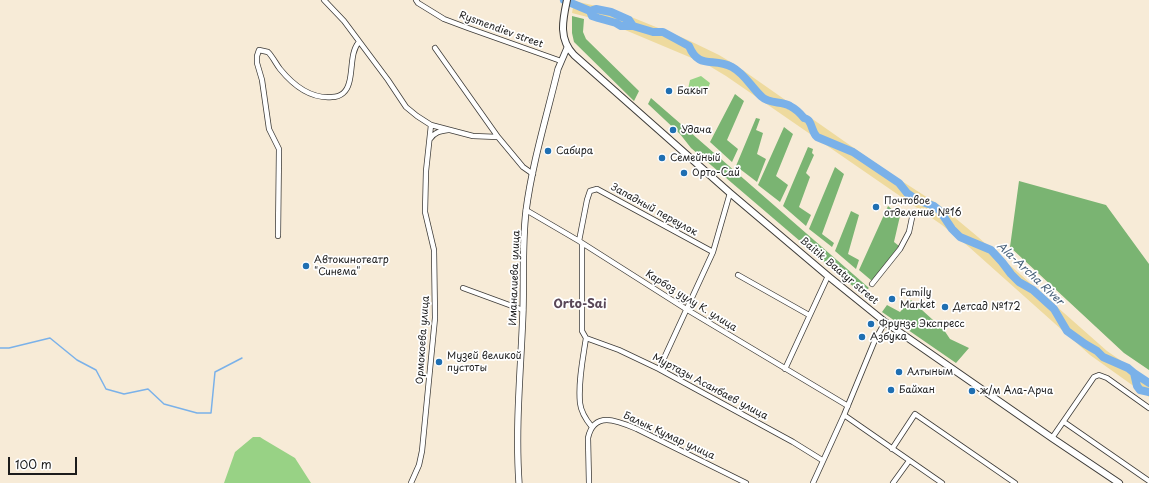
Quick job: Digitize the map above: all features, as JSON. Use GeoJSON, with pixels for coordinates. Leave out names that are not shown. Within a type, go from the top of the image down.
{"type":"FeatureCollection","features":[{"type":"Feature","properties":{"kind":"main road"},"geometry":{"type":"LineString","coordinates":[[567,0],[564,17],[564,38],[568,48]]}},
{"type":"Feature","properties":{"kind":"main road","name":"Baitik Baatyr street"},"geometry":{"type":"LineString","coordinates":[[568,48],[583,64],[730,193],[885,322],[1119,483]]}},
{"type":"Feature","properties":{"kind":"street"},"geometry":{"type":"LineString","coordinates":[[324,0],[344,21],[406,106],[418,116],[431,124],[450,130],[473,136],[498,137]]}},
{"type":"Feature","properties":{"kind":"street","name":"Rysmendiev street"},"geometry":{"type":"LineString","coordinates":[[416,0],[418,3],[444,19],[561,60]]}},
{"type":"Feature","properties":{"kind":"street"},"geometry":{"type":"LineString","coordinates":[[278,236],[279,149],[268,129],[262,80],[257,63],[258,52],[259,50],[268,52],[288,78],[306,93],[318,97],[334,97],[339,96],[346,90],[352,72],[354,48],[359,42]]}},
{"type":"Feature","properties":{"kind":"street"},"geometry":{"type":"LineString","coordinates":[[435,48],[498,137],[523,167],[533,174]]}},
{"type":"Feature","properties":{"kind":"street","name":"Иманалиева улица"},"geometry":{"type":"LineString","coordinates":[[519,483],[517,456],[523,310],[523,257],[526,210],[556,77],[561,60],[568,48]]}},
{"type":"Feature","properties":{"kind":"street","name":"Ормокоева улица"},"geometry":{"type":"LineString","coordinates":[[411,483],[419,465],[422,451],[435,318],[434,250],[425,212],[426,171],[431,124]]}},
{"type":"Feature","properties":{"kind":"street"},"geometry":{"type":"LineString","coordinates":[[430,139],[437,132],[450,130]]}},
{"type":"Feature","properties":{"kind":"street","name":"Западный переулок"},"geometry":{"type":"LineString","coordinates":[[581,243],[587,200],[590,190],[597,189],[713,252]]}},
{"type":"Feature","properties":{"kind":"street"},"geometry":{"type":"LineString","coordinates":[[659,369],[713,252],[730,193]]}},
{"type":"Feature","properties":{"kind":"street","name":"Карбоз уулу К. улица"},"geometry":{"type":"LineString","coordinates":[[526,210],[686,310],[848,406]]}},
{"type":"Feature","properties":{"kind":"street"},"geometry":{"type":"LineString","coordinates":[[872,284],[900,249],[909,232],[913,213]]}},
{"type":"Feature","properties":{"kind":"street"},"geometry":{"type":"LineString","coordinates":[[581,243],[582,331],[586,338],[581,369],[580,404],[586,420],[592,427],[588,438],[589,483]]}},
{"type":"Feature","properties":{"kind":"street"},"geometry":{"type":"LineString","coordinates":[[738,275],[809,315]]}},
{"type":"Feature","properties":{"kind":"street"},"geometry":{"type":"LineString","coordinates":[[785,369],[828,276]]}},
{"type":"Feature","properties":{"kind":"street"},"geometry":{"type":"LineString","coordinates":[[463,288],[523,310]]}},
{"type":"Feature","properties":{"kind":"street"},"geometry":{"type":"LineString","coordinates":[[813,483],[822,460],[848,406],[875,340],[885,322]]}},
{"type":"Feature","properties":{"kind":"street","name":"Муртазы Асанбаев улица"},"geometry":{"type":"LineString","coordinates":[[586,338],[619,350],[659,369],[793,442],[822,460]]}},
{"type":"Feature","properties":{"kind":"street"},"geometry":{"type":"LineString","coordinates":[[1052,438],[1094,376],[1099,375],[1107,378],[1149,408]]}},
{"type":"Feature","properties":{"kind":"street"},"geometry":{"type":"LineString","coordinates":[[892,449],[915,414],[1015,483]]}},
{"type":"Feature","properties":{"kind":"street"},"geometry":{"type":"LineString","coordinates":[[844,415],[942,483]]}},
{"type":"Feature","properties":{"kind":"street","name":"Балык Кумар улица"},"geometry":{"type":"LineString","coordinates":[[592,427],[597,423],[606,420],[621,422],[637,428],[746,483]]}},
{"type":"Feature","properties":{"kind":"street"},"geometry":{"type":"LineString","coordinates":[[1064,422],[1149,481]]}},
{"type":"Feature","properties":{"kind":"street"},"geometry":{"type":"LineString","coordinates":[[893,483],[909,461]]}},
{"type":"Feature","properties":{"kind":"green space"},"geometry":{"type":"Polygon","coordinates":[[[572,16],[584,19],[583,32],[586,39],[639,91],[634,101],[574,42],[572,33],[572,16]]]}},
{"type":"Feature","properties":{"kind":"green space"},"geometry":{"type":"Polygon","coordinates":[[[701,76],[710,83],[706,94],[692,95],[688,89],[690,80],[701,76]]]}},
{"type":"Feature","properties":{"kind":"green space"},"geometry":{"type":"Polygon","coordinates":[[[735,94],[744,101],[727,140],[738,149],[732,162],[710,142],[735,94]]]}},
{"type":"Feature","properties":{"kind":"green space"},"geometry":{"type":"Polygon","coordinates":[[[651,98],[869,288],[862,294],[691,148],[680,134],[648,104],[651,98]]]}},
{"type":"Feature","properties":{"kind":"green space"},"geometry":{"type":"Polygon","coordinates":[[[756,118],[760,119],[756,130],[763,133],[757,154],[766,159],[757,182],[736,166],[756,118]]]}},
{"type":"Feature","properties":{"kind":"green space"},"geometry":{"type":"Polygon","coordinates":[[[784,127],[793,134],[776,176],[788,185],[780,202],[758,185],[784,127]]]}},
{"type":"Feature","properties":{"kind":"green space"},"geometry":{"type":"Polygon","coordinates":[[[808,147],[813,149],[812,153],[814,155],[806,173],[810,177],[799,207],[811,215],[806,226],[783,206],[808,147]]]}},
{"type":"Feature","properties":{"kind":"green space"},"geometry":{"type":"Polygon","coordinates":[[[835,167],[844,174],[822,234],[834,243],[832,247],[809,229],[835,167]]]}},
{"type":"Feature","properties":{"kind":"green space"},"geometry":{"type":"Polygon","coordinates":[[[1019,181],[1106,205],[1149,264],[1149,370],[1124,353],[1010,247],[1019,181]]]}},
{"type":"Feature","properties":{"kind":"green space"},"geometry":{"type":"Polygon","coordinates":[[[888,206],[900,216],[894,242],[899,246],[872,281],[859,270],[888,206]]]}},
{"type":"Feature","properties":{"kind":"green space"},"geometry":{"type":"Polygon","coordinates":[[[851,211],[859,215],[848,254],[859,260],[856,269],[835,251],[851,211]]]}},
{"type":"Feature","properties":{"kind":"green space"},"geometry":{"type":"Polygon","coordinates":[[[911,300],[944,330],[950,339],[969,348],[956,363],[882,312],[887,305],[900,312],[911,300]]]}},
{"type":"Feature","properties":{"kind":"green space"},"geometry":{"type":"Polygon","coordinates":[[[253,437],[260,437],[295,458],[311,483],[224,483],[235,452],[253,437]]]}},
{"type":"Feature","properties":{"kind":"sand"},"geometry":{"type":"Polygon","coordinates":[[[574,1],[614,10],[688,40],[719,55],[891,174],[942,207],[1107,351],[1149,380],[1149,397],[1090,355],[969,247],[942,225],[726,76],[706,64],[618,27],[603,21],[572,13],[574,1]]]}},
{"type":"Feature","properties":{"kind":"waterway","name":"Ala-Archa River"},"geometry":{"type":"LineString","coordinates":[[564,0],[590,11],[596,9],[611,12],[629,20],[633,26],[653,32],[663,32],[689,46],[697,58],[702,61],[725,64],[737,70],[765,99],[772,102],[787,104],[794,108],[809,121],[817,137],[853,152],[899,183],[907,193],[917,200],[934,206],[940,211],[952,229],[960,237],[991,250],[1019,282],[1033,290],[1054,309],[1067,331],[1097,351],[1103,357],[1128,368],[1134,373],[1137,386],[1140,390],[1149,392]]}},
{"type":"Feature","properties":{"kind":"waterway"},"geometry":{"type":"LineString","coordinates":[[590,11],[592,16],[616,23],[621,26],[633,26]]}},
{"type":"Feature","properties":{"kind":"waterway"},"geometry":{"type":"LineString","coordinates":[[0,348],[9,348],[50,338],[77,360],[96,370],[106,389],[124,394],[148,389],[164,404],[197,413],[211,413],[215,372],[242,358]]}},
{"type":"Feature","properties":{"kind":"waterway"},"geometry":{"type":"LineString","coordinates":[[1134,373],[1149,383]]}},
{"type":"Feature","properties":{"kind":"place","name":"Бакыт"},"geometry":{"type":"Point","coordinates":[669,91]}},
{"type":"Feature","properties":{"kind":"place","name":"Удача"},"geometry":{"type":"Point","coordinates":[673,130]}},
{"type":"Feature","properties":{"kind":"place","name":"Сабира"},"geometry":{"type":"Point","coordinates":[548,151]}},
{"type":"Feature","properties":{"kind":"place","name":"Семейный"},"geometry":{"type":"Point","coordinates":[662,158]}},
{"type":"Feature","properties":{"kind":"place","name":"Орто-Сай"},"geometry":{"type":"Point","coordinates":[684,173]}},
{"type":"Feature","properties":{"kind":"place","name":"Почтовое отделение №16"},"geometry":{"type":"Point","coordinates":[876,207]}},
{"type":"Feature","properties":{"kind":"place","name":"Автокинотеатр \"Синема\""},"geometry":{"type":"Point","coordinates":[306,266]}},
{"type":"Feature","properties":{"kind":"place","name":"Family Market"},"geometry":{"type":"Point","coordinates":[892,299]}},
{"type":"Feature","properties":{"kind":"place","name":"Детсад №172"},"geometry":{"type":"Point","coordinates":[945,307]}},
{"type":"Feature","properties":{"kind":"place","name":"Фрунзе Экспресс"},"geometry":{"type":"Point","coordinates":[871,324]}},
{"type":"Feature","properties":{"kind":"place","name":"Азбука"},"geometry":{"type":"Point","coordinates":[862,337]}},
{"type":"Feature","properties":{"kind":"place","name":"Музей великой пустоты"},"geometry":{"type":"Point","coordinates":[439,362]}},
{"type":"Feature","properties":{"kind":"place","name":"Алтыным"},"geometry":{"type":"Point","coordinates":[899,372]}},
{"type":"Feature","properties":{"kind":"place","name":"Байхан"},"geometry":{"type":"Point","coordinates":[891,390]}},
{"type":"Feature","properties":{"kind":"place","name":"ж/м Ала-Арча"},"geometry":{"type":"Point","coordinates":[972,391]}},
{"type":"Feature","properties":{"kind":"district","name":"Orto-Sai"},"geometry":{"type":"Point","coordinates":[580,305]}}]}
